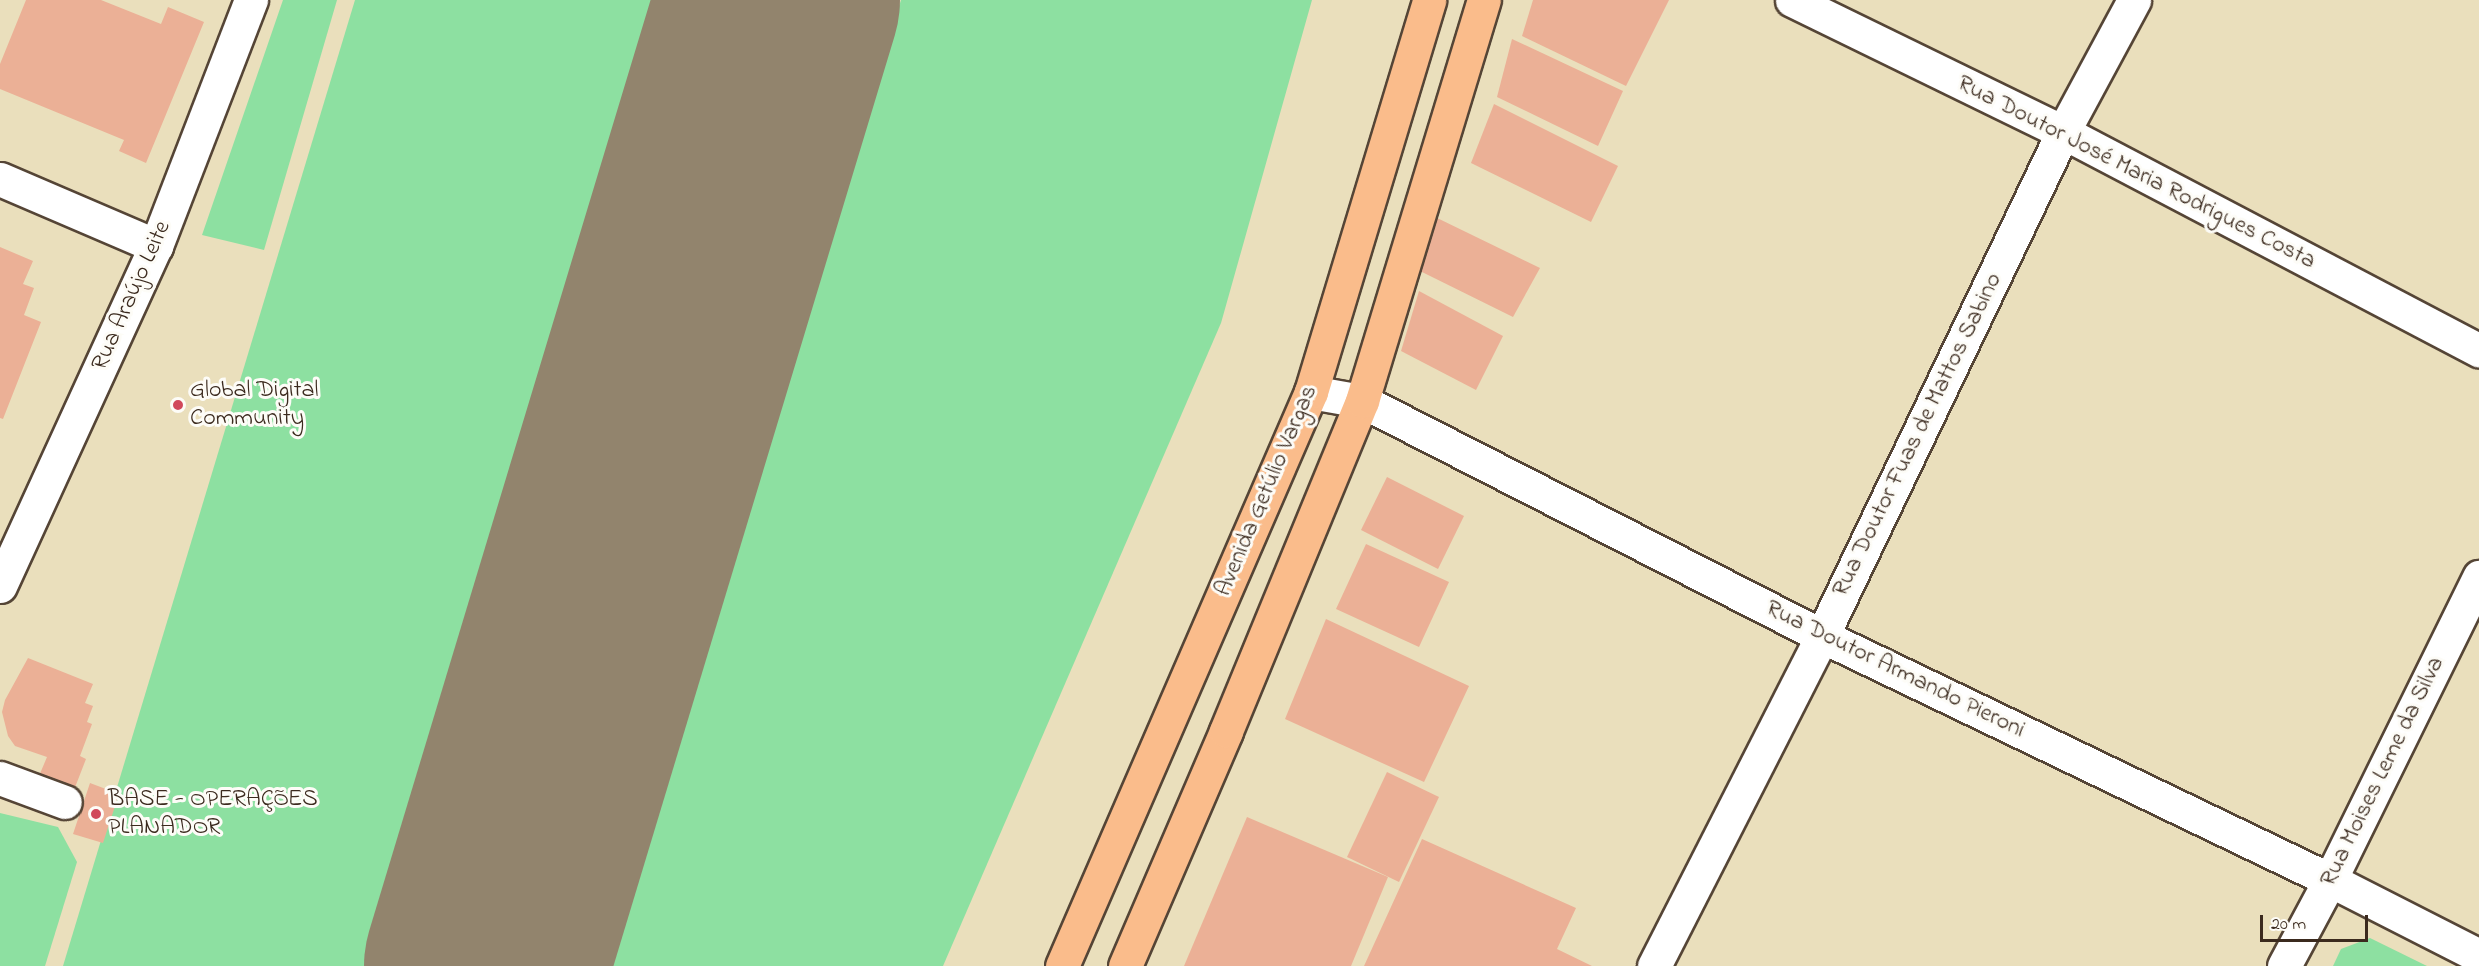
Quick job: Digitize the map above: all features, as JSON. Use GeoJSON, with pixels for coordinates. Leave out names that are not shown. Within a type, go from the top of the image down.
{"type":"FeatureCollection","features":[{"type":"Feature","properties":{"kind":"main road","name":"Avenida Getúlio Vargas"},"geometry":{"type":"LineString","coordinates":[[1062,966],[1311,392],[1429,0]]}},
{"type":"Feature","properties":{"kind":"main road"},"geometry":{"type":"LineString","coordinates":[[1125,966],[1226,731],[1362,401],[1484,0]]}},
{"type":"Feature","properties":{"kind":"street","name":"Rua Araújo Leite"},"geometry":{"type":"LineString","coordinates":[[0,586],[156,246],[251,0]]}},
{"type":"Feature","properties":{"kind":"street","name":"Rua Doutor José Maria Rodrigues Costa"},"geometry":{"type":"LineString","coordinates":[[1792,0],[2063,132],[2479,350]]}},
{"type":"Feature","properties":{"kind":"street","name":"Rua Doutor Fuas de Mattos Sabino"},"geometry":{"type":"LineString","coordinates":[[1654,966],[1822,636],[2063,132],[2134,0]]}},
{"type":"Feature","properties":{"kind":"street"},"geometry":{"type":"LineString","coordinates":[[0,179],[156,246]]}},
{"type":"Feature","properties":{"kind":"street","name":"Rua Doutor Armando Pieroni"},"geometry":{"type":"LineString","coordinates":[[1311,392],[1362,401],[1822,636],[2330,880],[2479,956]]}},
{"type":"Feature","properties":{"kind":"street","name":"Rua Moises Leme da Silva"},"geometry":{"type":"LineString","coordinates":[[2284,966],[2330,880],[2479,577]]}},
{"type":"Feature","properties":{"kind":"street"},"geometry":{"type":"LineString","coordinates":[[0,778],[65,802]]}},
{"type":"Feature","properties":{"kind":"green space"},"geometry":{"type":"Polygon","coordinates":[[[283,0],[337,0],[264,250],[202,235],[283,0]]]}},
{"type":"Feature","properties":{"kind":"green space"},"geometry":{"type":"Polygon","coordinates":[[[355,0],[668,0],[374,966],[63,966],[355,0]]]}},
{"type":"Feature","properties":{"kind":"green space"},"geometry":{"type":"Polygon","coordinates":[[[901,0],[1312,0],[1221,323],[943,966],[601,966],[901,0]]]}},
{"type":"Feature","properties":{"kind":"green space"},"geometry":{"type":"Polygon","coordinates":[[[0,813],[58,827],[77,862],[45,966],[0,966],[0,813]]]}},
{"type":"Feature","properties":{"kind":"green space"},"geometry":{"type":"Polygon","coordinates":[[[2370,938],[2427,966],[2333,966],[2341,949],[2370,938]]]}},
{"type":"Feature","properties":{"kind":"building"},"geometry":{"type":"Polygon","coordinates":[[[26,0],[101,0],[161,24],[168,7],[204,22],[146,163],[119,151],[124,140],[0,89],[0,64],[26,0]]]}},
{"type":"Feature","properties":{"kind":"building"},"geometry":{"type":"Polygon","coordinates":[[[1533,0],[1669,0],[1626,86],[1522,36],[1533,0]]]}},
{"type":"Feature","properties":{"kind":"building"},"geometry":{"type":"Polygon","coordinates":[[[1512,39],[1623,91],[1598,146],[1497,97],[1512,39]]]}},
{"type":"Feature","properties":{"kind":"building"},"geometry":{"type":"Polygon","coordinates":[[[1494,104],[1618,166],[1591,222],[1471,163],[1494,104]]]}},
{"type":"Feature","properties":{"kind":"building"},"geometry":{"type":"Polygon","coordinates":[[[1433,216],[1540,268],[1513,317],[1420,271],[1433,216]]]}},
{"type":"Feature","properties":{"kind":"building"},"geometry":{"type":"Polygon","coordinates":[[[0,247],[33,261],[23,284],[34,288],[24,315],[41,322],[3,419],[0,418],[0,247]]]}},
{"type":"Feature","properties":{"kind":"building"},"geometry":{"type":"Polygon","coordinates":[[[1419,291],[1503,336],[1476,390],[1401,351],[1419,291]]]}},
{"type":"Feature","properties":{"kind":"building"},"geometry":{"type":"Polygon","coordinates":[[[1387,477],[1464,516],[1438,569],[1361,530],[1387,477]]]}},
{"type":"Feature","properties":{"kind":"building"},"geometry":{"type":"Polygon","coordinates":[[[1366,544],[1449,582],[1419,647],[1336,609],[1366,544]]]}},
{"type":"Feature","properties":{"kind":"building"},"geometry":{"type":"Polygon","coordinates":[[[1326,619],[1469,686],[1424,782],[1285,719],[1326,619]]]}},
{"type":"Feature","properties":{"kind":"building"},"geometry":{"type":"Polygon","coordinates":[[[28,658],[93,684],[85,703],[93,706],[87,722],[92,724],[80,756],[86,759],[74,790],[39,776],[47,757],[15,746],[8,736],[2,712],[5,700],[28,658]]]}},
{"type":"Feature","properties":{"kind":"building"},"geometry":{"type":"Polygon","coordinates":[[[1387,772],[1439,797],[1399,882],[1347,857],[1387,772]]]}},
{"type":"Feature","properties":{"kind":"building","name":"BASE - OPERAÇÕES PLANADOR"},"geometry":{"type":"Polygon","coordinates":[[[90,783],[119,794],[103,843],[73,834],[90,783]]]}},
{"type":"Feature","properties":{"kind":"building"},"geometry":{"type":"Polygon","coordinates":[[[1247,817],[1388,877],[1351,966],[1184,966],[1247,817]]]}},
{"type":"Feature","properties":{"kind":"building"},"geometry":{"type":"Polygon","coordinates":[[[1422,839],[1576,908],[1557,949],[1592,966],[1364,966],[1422,839]]]}},
{"type":"Feature","properties":{"kind":"runway"},"geometry":{"type":"LineString","coordinates":[[486,966],[778,0]]}},
{"type":"Feature","properties":{"kind":"place","name":"Global Digital Community"},"geometry":{"type":"Point","coordinates":[178,405]}},
{"type":"Feature","properties":{"kind":"place","name":"BASE - OPERAÇÕES PLANADOR"},"geometry":{"type":"Point","coordinates":[96,814]}}]}
